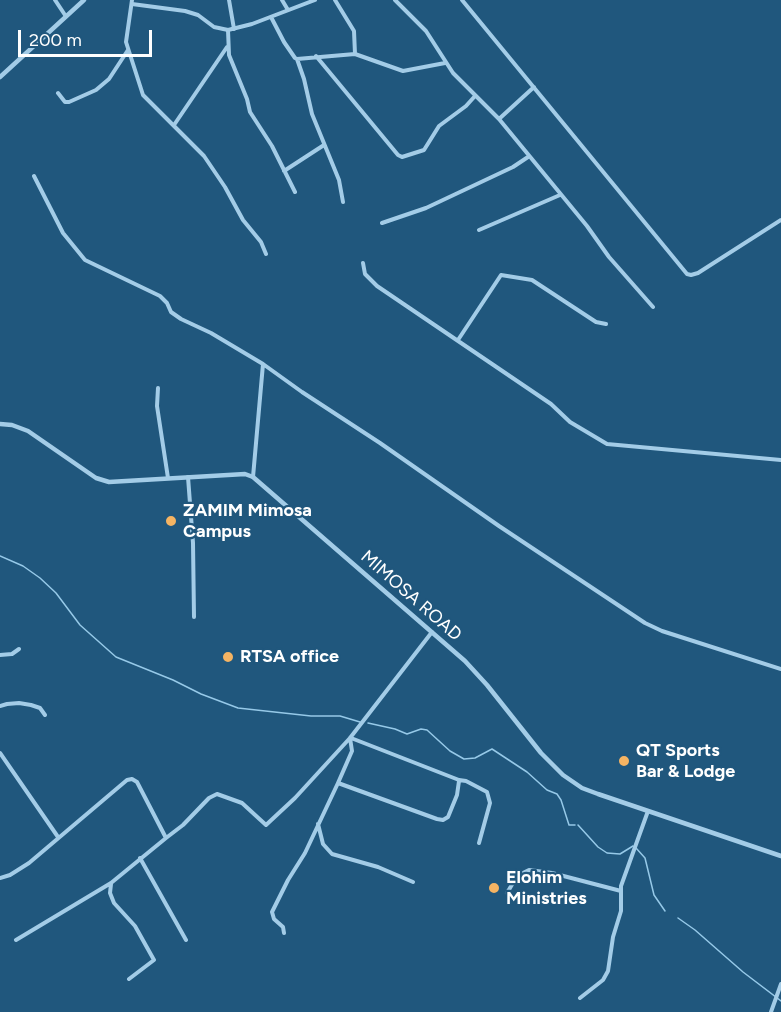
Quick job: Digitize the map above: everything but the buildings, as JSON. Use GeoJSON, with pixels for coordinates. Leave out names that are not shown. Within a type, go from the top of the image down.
{"type":"FeatureCollection","features":[{"type":"Feature","properties":{"kind":"street"},"geometry":{"type":"LineString","coordinates":[[55,0],[65,15]]}},
{"type":"Feature","properties":{"kind":"street"},"geometry":{"type":"LineString","coordinates":[[0,77],[84,0]]}},
{"type":"Feature","properties":{"kind":"street"},"geometry":{"type":"LineString","coordinates":[[229,0],[234,29]]}},
{"type":"Feature","properties":{"kind":"street"},"geometry":{"type":"LineString","coordinates":[[282,0],[288,10]]}},
{"type":"Feature","properties":{"kind":"street"},"geometry":{"type":"LineString","coordinates":[[266,254],[261,242],[243,220],[206,158],[143,95],[129,50],[126,31],[132,2],[185,11],[198,15],[214,27],[228,30],[272,17],[315,0]]}},
{"type":"Feature","properties":{"kind":"street"},"geometry":{"type":"LineString","coordinates":[[335,0],[354,31],[355,54]]}},
{"type":"Feature","properties":{"kind":"street"},"geometry":{"type":"LineString","coordinates":[[395,0],[426,31],[446,63],[499,119],[652,307]]}},
{"type":"Feature","properties":{"kind":"street"},"geometry":{"type":"LineString","coordinates":[[462,0],[687,274],[698,273],[781,220]]}},
{"type":"Feature","properties":{"kind":"street"},"geometry":{"type":"LineString","coordinates":[[272,17],[284,42],[297,59],[311,111],[339,180],[343,202]]}},
{"type":"Feature","properties":{"kind":"street"},"geometry":{"type":"LineString","coordinates":[[228,30],[230,55],[252,117],[272,146],[295,192]]}},
{"type":"Feature","properties":{"kind":"street"},"geometry":{"type":"LineString","coordinates":[[174,125],[228,46]]}},
{"type":"Feature","properties":{"kind":"street"},"geometry":{"type":"LineString","coordinates":[[58,93],[65,102],[69,102],[96,90],[107,81],[129,50]]}},
{"type":"Feature","properties":{"kind":"street"},"geometry":{"type":"LineString","coordinates":[[297,59],[355,54],[403,71],[446,63]]}},
{"type":"Feature","properties":{"kind":"street"},"geometry":{"type":"LineString","coordinates":[[316,56],[400,157],[424,150],[439,126],[476,96]]}},
{"type":"Feature","properties":{"kind":"street"},"geometry":{"type":"LineString","coordinates":[[499,119],[534,87]]}},
{"type":"Feature","properties":{"kind":"street"},"geometry":{"type":"LineString","coordinates":[[285,171],[324,145]]}},
{"type":"Feature","properties":{"kind":"street"},"geometry":{"type":"LineString","coordinates":[[382,223],[426,208],[528,157]]}},
{"type":"Feature","properties":{"kind":"street"},"geometry":{"type":"LineString","coordinates":[[34,176],[63,233],[85,260],[160,296],[167,303],[171,312],[181,319],[211,333],[263,364],[302,393],[380,443],[515,537],[645,623],[662,631],[781,669]]}},
{"type":"Feature","properties":{"kind":"street"},"geometry":{"type":"LineString","coordinates":[[479,230],[560,195]]}},
{"type":"Feature","properties":{"kind":"street"},"geometry":{"type":"LineString","coordinates":[[363,263],[365,274],[377,286],[552,404],[570,422],[607,444],[781,460]]}},
{"type":"Feature","properties":{"kind":"street"},"geometry":{"type":"LineString","coordinates":[[458,340],[501,274],[532,280],[596,322],[606,324]]}},
{"type":"Feature","properties":{"kind":"street"},"geometry":{"type":"LineString","coordinates":[[0,424],[12,425],[28,431],[96,478],[109,482],[245,474],[253,477],[263,364]]}},
{"type":"Feature","properties":{"kind":"street"},"geometry":{"type":"LineString","coordinates":[[158,388],[157,406],[168,478]]}},
{"type":"Feature","properties":{"kind":"street"},"geometry":{"type":"LineString","coordinates":[[188,477],[193,543],[194,617]]}},
{"type":"Feature","properties":{"kind":"street","name":"MIMOSA ROAD"},"geometry":{"type":"LineString","coordinates":[[253,477],[433,631],[476,672],[541,753],[562,775],[582,788],[781,856]]}},
{"type":"Feature","properties":{"kind":"street"},"geometry":{"type":"LineString","coordinates":[[16,940],[111,883],[183,825],[209,798],[217,794],[242,803],[266,825],[295,798],[350,738],[433,631]]}},
{"type":"Feature","properties":{"kind":"street"},"geometry":{"type":"LineString","coordinates":[[0,655],[12,654],[19,649]]}},
{"type":"Feature","properties":{"kind":"street"},"geometry":{"type":"LineString","coordinates":[[0,706],[19,703],[31,705],[40,708],[45,716]]}},
{"type":"Feature","properties":{"kind":"street"},"geometry":{"type":"LineString","coordinates":[[350,738],[466,781],[487,792],[490,802],[479,843]]}},
{"type":"Feature","properties":{"kind":"street"},"geometry":{"type":"LineString","coordinates":[[284,933],[283,927],[274,919],[272,912],[305,853],[338,783],[352,751],[350,738]]}},
{"type":"Feature","properties":{"kind":"street"},"geometry":{"type":"LineString","coordinates":[[0,753],[58,837]]}},
{"type":"Feature","properties":{"kind":"street"},"geometry":{"type":"LineString","coordinates":[[0,878],[10,875],[29,863],[127,780],[132,779],[141,788],[166,838]]}},
{"type":"Feature","properties":{"kind":"street"},"geometry":{"type":"LineString","coordinates":[[338,783],[443,820],[448,817],[457,795],[459,780]]}},
{"type":"Feature","properties":{"kind":"street"},"geometry":{"type":"LineString","coordinates":[[580,998],[603,980],[608,971],[626,870],[648,811]]}},
{"type":"Feature","properties":{"kind":"street"},"geometry":{"type":"LineString","coordinates":[[318,823],[324,844],[332,854],[378,867],[413,882]]}},
{"type":"Feature","properties":{"kind":"street"},"geometry":{"type":"LineString","coordinates":[[140,858],[186,940]]}},
{"type":"Feature","properties":{"kind":"street"},"geometry":{"type":"LineString","coordinates":[[507,893],[517,876],[530,870],[557,874],[621,891]]}},
{"type":"Feature","properties":{"kind":"street"},"geometry":{"type":"LineString","coordinates":[[111,883],[110,894],[114,903],[128,917],[154,960],[129,979]]}},
{"type":"Feature","properties":{"kind":"street"},"geometry":{"type":"LineString","coordinates":[[771,1012],[781,984]]}},
{"type":"Feature","properties":{"kind":"waterway"},"geometry":{"type":"LineString","coordinates":[[0,556],[23,566],[40,578],[56,593],[80,625],[116,657],[238,708],[311,716],[340,716],[360,722]]}},
{"type":"Feature","properties":{"kind":"waterway"},"geometry":{"type":"LineString","coordinates":[[368,723],[407,734],[421,729],[427,730],[450,751],[464,759],[475,758],[492,749],[527,772],[547,790],[557,794],[569,825],[575,825]]}},
{"type":"Feature","properties":{"kind":"waterway"},"geometry":{"type":"LineString","coordinates":[[578,825],[598,847],[607,853],[620,854],[633,846]]}},
{"type":"Feature","properties":{"kind":"waterway"},"geometry":{"type":"LineString","coordinates":[[636,848],[645,858],[654,895],[665,911]]}},
{"type":"Feature","properties":{"kind":"waterway"},"geometry":{"type":"LineString","coordinates":[[678,918],[781,1001]]}},
{"type":"Feature","properties":{"kind":"place","name":"ZAMIM Mimosa Campus"},"geometry":{"type":"Point","coordinates":[171,521]}},
{"type":"Feature","properties":{"kind":"place","name":"RTSA office"},"geometry":{"type":"Point","coordinates":[228,657]}},
{"type":"Feature","properties":{"kind":"place","name":"QT Sports Bar & Lodge"},"geometry":{"type":"Point","coordinates":[624,761]}},
{"type":"Feature","properties":{"kind":"place","name":"Elohim Ministries"},"geometry":{"type":"Point","coordinates":[494,888]}}]}
